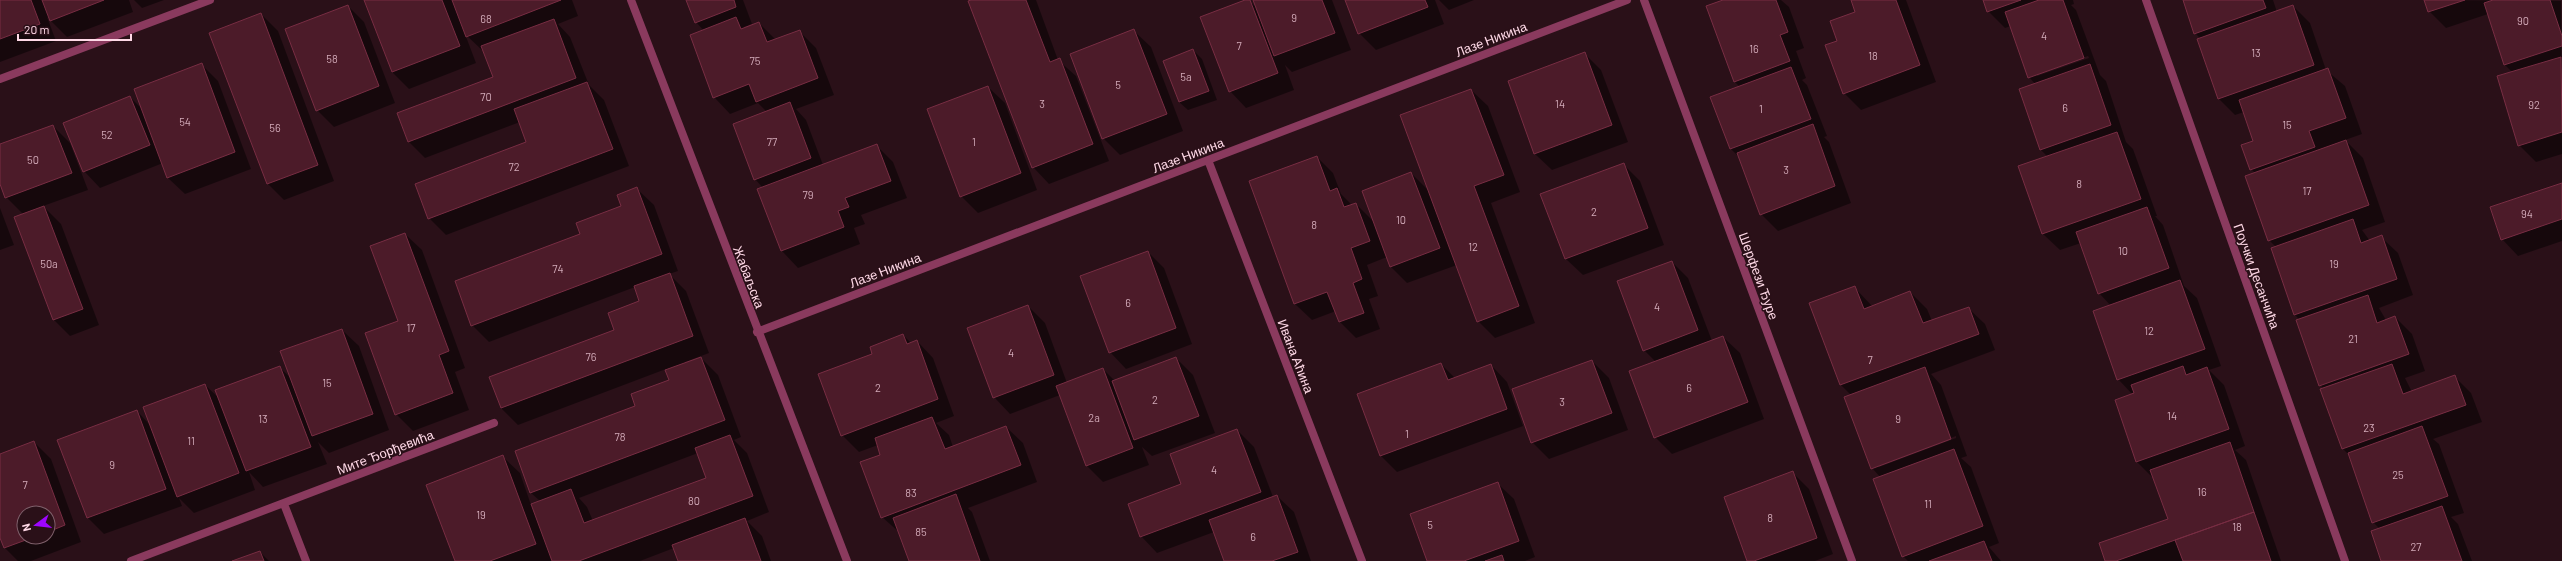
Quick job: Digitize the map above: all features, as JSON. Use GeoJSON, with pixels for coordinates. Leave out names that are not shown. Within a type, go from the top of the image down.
{"type":"FeatureCollection","features":[{"type":"Feature","properties":{"kind":"street"},"geometry":{"type":"LineString","coordinates":[[0,79],[210,0]]}},
{"type":"Feature","properties":{"kind":"street","name":"Жабаљска"},"geometry":{"type":"LineString","coordinates":[[631,0],[757,332],[847,561]]}},
{"type":"Feature","properties":{"kind":"street","name":"Лазе Никина"},"geometry":{"type":"LineString","coordinates":[[757,332],[1627,0]]}},
{"type":"Feature","properties":{"kind":"street","name":"Шерфези Ђуре"},"geometry":{"type":"LineString","coordinates":[[1644,0],[1852,561]]}},
{"type":"Feature","properties":{"kind":"street","name":"Поучки Десанчића"},"geometry":{"type":"LineString","coordinates":[[2146,0],[2345,561]]}},
{"type":"Feature","properties":{"kind":"street","name":"Ивана Аћина"},"geometry":{"type":"LineString","coordinates":[[1208,160],[1362,561]]}},
{"type":"Feature","properties":{"kind":"street","name":"Мите Ђорђевића"},"geometry":{"type":"LineString","coordinates":[[131,561],[494,423]]}},
{"type":"Feature","properties":{"kind":"street"},"geometry":{"type":"LineString","coordinates":[[284,504],[306,561]]}},
{"type":"Feature","properties":{"kind":"building"},"geometry":{"type":"Polygon","coordinates":[[[0,0],[31,0],[40,24],[0,39],[0,0]]]}},
{"type":"Feature","properties":{"kind":"building"},"geometry":{"type":"Polygon","coordinates":[[[42,0],[104,0],[50,21],[42,0]]]}},
{"type":"Feature","properties":{"kind":"building"},"geometry":{"type":"Polygon","coordinates":[[[364,0],[442,0],[460,46],[392,72],[364,0]]]}},
{"type":"Feature","properties":{"kind":"building"},"geometry":{"type":"Polygon","coordinates":[[[452,0],[561,0],[466,37],[452,0]]]}},
{"type":"Feature","properties":{"kind":"building"},"geometry":{"type":"Polygon","coordinates":[[[686,0],[734,0],[736,7],[695,23],[686,0]]]}},
{"type":"Feature","properties":{"kind":"building"},"geometry":{"type":"Polygon","coordinates":[[[1026,0],[1050,62],[1060,58],[1093,144],[1032,168],[968,1],[1026,0]]]}},
{"type":"Feature","properties":{"kind":"building"},"geometry":{"type":"Polygon","coordinates":[[[1245,0],[1250,0],[1278,73],[1229,92],[1200,17],[1245,0]]]}},
{"type":"Feature","properties":{"kind":"building"},"geometry":{"type":"Polygon","coordinates":[[[1253,0],[1322,0],[1335,33],[1274,56],[1253,0]]]}},
{"type":"Feature","properties":{"kind":"building"},"geometry":{"type":"Polygon","coordinates":[[[1345,0],[1425,0],[1428,7],[1358,34],[1345,0]]]}},
{"type":"Feature","properties":{"kind":"building"},"geometry":{"type":"Polygon","coordinates":[[[1723,0],[1776,0],[1788,32],[1780,35],[1790,61],[1734,82],[1706,6],[1723,0]]]}},
{"type":"Feature","properties":{"kind":"building"},"geometry":{"type":"Polygon","coordinates":[[[1851,0],[1896,0],[1920,65],[1843,94],[1825,45],[1837,41],[1830,21],[1855,12],[1851,0]]]}},
{"type":"Feature","properties":{"kind":"building"},"geometry":{"type":"Polygon","coordinates":[[[1983,0],[2021,0],[1987,12],[1983,0]]]}},
{"type":"Feature","properties":{"kind":"building"},"geometry":{"type":"Polygon","coordinates":[[[2039,0],[2063,0],[2084,58],[2028,78],[2005,12],[2039,0]]]}},
{"type":"Feature","properties":{"kind":"building"},"geometry":{"type":"Polygon","coordinates":[[[2183,0],[2263,0],[2266,8],[2194,34],[2183,0]]]}},
{"type":"Feature","properties":{"kind":"building"},"geometry":{"type":"Polygon","coordinates":[[[2424,0],[2465,0],[2428,12],[2424,0]]]}},
{"type":"Feature","properties":{"kind":"building"},"geometry":{"type":"Polygon","coordinates":[[[2493,0],[2550,0],[2562,36],[2562,46],[2504,65],[2484,3],[2493,0]]]}},
{"type":"Feature","properties":{"kind":"building"},"geometry":{"type":"Polygon","coordinates":[[[348,5],[379,86],[316,111],[285,29],[348,5]]]}},
{"type":"Feature","properties":{"kind":"building"},"geometry":{"type":"Polygon","coordinates":[[[2293,5],[2314,65],[2218,99],[2197,39],[2293,5]]]}},
{"type":"Feature","properties":{"kind":"building"},"geometry":{"type":"Polygon","coordinates":[[[261,13],[318,165],[267,184],[209,33],[261,13]]]}},
{"type":"Feature","properties":{"kind":"building"},"geometry":{"type":"Polygon","coordinates":[[[736,17],[741,29],[759,22],[767,42],[800,30],[818,78],[756,102],[749,84],[713,98],[690,35],[736,17]]]}},
{"type":"Feature","properties":{"kind":"building"},"geometry":{"type":"Polygon","coordinates":[[[554,19],[576,78],[408,142],[397,113],[493,77],[481,46],[554,19]]]}},
{"type":"Feature","properties":{"kind":"building"},"geometry":{"type":"Polygon","coordinates":[[[1134,29],[1167,114],[1102,139],[1070,54],[1134,29]]]}},
{"type":"Feature","properties":{"kind":"building"},"geometry":{"type":"Polygon","coordinates":[[[1193,49],[1209,91],[1179,102],[1163,61],[1193,49]]]}},
{"type":"Feature","properties":{"kind":"building"},"geometry":{"type":"Polygon","coordinates":[[[1585,52],[1612,125],[1534,154],[1508,81],[1585,52]]]}},
{"type":"Feature","properties":{"kind":"building"},"geometry":{"type":"Polygon","coordinates":[[[2561,57],[2562,132],[2518,146],[2497,76],[2561,57]]]}},
{"type":"Feature","properties":{"kind":"building"},"geometry":{"type":"Polygon","coordinates":[[[202,63],[235,152],[167,178],[134,89],[202,63]]]}},
{"type":"Feature","properties":{"kind":"building"},"geometry":{"type":"Polygon","coordinates":[[[2090,64],[2111,125],[2040,150],[2019,89],[2090,64]]]}},
{"type":"Feature","properties":{"kind":"building"},"geometry":{"type":"Polygon","coordinates":[[[1791,67],[1811,119],[1730,149],[1710,97],[1791,67]]]}},
{"type":"Feature","properties":{"kind":"building"},"geometry":{"type":"Polygon","coordinates":[[[2328,68],[2346,118],[2309,131],[2315,147],[2250,170],[2241,145],[2253,141],[2239,100],[2328,68]]]}},
{"type":"Feature","properties":{"kind":"building"},"geometry":{"type":"Polygon","coordinates":[[[587,82],[613,149],[428,219],[415,184],[526,142],[514,109],[587,82]]]}},
{"type":"Feature","properties":{"kind":"building"},"geometry":{"type":"Polygon","coordinates":[[[988,86],[1021,173],[960,197],[927,109],[988,86]]]}},
{"type":"Feature","properties":{"kind":"building"},"geometry":{"type":"Polygon","coordinates":[[[1471,89],[1504,175],[1474,186],[1519,306],[1477,322],[1400,115],[1471,89]]]}},
{"type":"Feature","properties":{"kind":"building"},"geometry":{"type":"Polygon","coordinates":[[[130,96],[150,145],[83,172],[63,123],[130,96]]]}},
{"type":"Feature","properties":{"kind":"building"},"geometry":{"type":"Polygon","coordinates":[[[790,102],[811,158],[754,180],[733,124],[790,102]]]}},
{"type":"Feature","properties":{"kind":"building"},"geometry":{"type":"Polygon","coordinates":[[[1813,124],[1835,186],[1760,215],[1737,153],[1813,124]]]}},
{"type":"Feature","properties":{"kind":"building"},"geometry":{"type":"Polygon","coordinates":[[[53,125],[72,173],[5,198],[0,184],[0,144],[53,125]]]}},
{"type":"Feature","properties":{"kind":"building"},"geometry":{"type":"Polygon","coordinates":[[[2117,132],[2141,199],[2042,234],[2018,166],[2117,132]]]}},
{"type":"Feature","properties":{"kind":"building"},"geometry":{"type":"Polygon","coordinates":[[[2346,140],[2369,205],[2268,241],[2245,176],[2346,140]]]}},
{"type":"Feature","properties":{"kind":"building"},"geometry":{"type":"Polygon","coordinates":[[[877,144],[891,181],[845,198],[849,207],[838,211],[844,227],[781,251],[757,189],[877,144]]]}},
{"type":"Feature","properties":{"kind":"building"},"geometry":{"type":"Polygon","coordinates":[[[1317,156],[1330,191],[1337,188],[1344,207],[1356,203],[1370,241],[1351,248],[1362,279],[1353,283],[1364,313],[1339,322],[1327,292],[1294,304],[1249,181],[1317,156]]]}},
{"type":"Feature","properties":{"kind":"building"},"geometry":{"type":"Polygon","coordinates":[[[1624,163],[1648,228],[1565,259],[1540,194],[1624,163]]]}},
{"type":"Feature","properties":{"kind":"building"},"geometry":{"type":"Polygon","coordinates":[[[1411,172],[1440,248],[1390,267],[1362,191],[1411,172]]]}},
{"type":"Feature","properties":{"kind":"building"},"geometry":{"type":"Polygon","coordinates":[[[2562,183],[2562,219],[2501,240],[2490,207],[2562,183]]]}},
{"type":"Feature","properties":{"kind":"building"},"geometry":{"type":"Polygon","coordinates":[[[637,187],[662,254],[471,326],[455,281],[580,234],[576,223],[621,206],[617,195],[637,187]]]}},
{"type":"Feature","properties":{"kind":"building"},"geometry":{"type":"Polygon","coordinates":[[[44,206],[83,309],[53,320],[14,217],[44,206]]]}},
{"type":"Feature","properties":{"kind":"building"},"geometry":{"type":"Polygon","coordinates":[[[2147,207],[2169,268],[2098,294],[2076,232],[2147,207]]]}},
{"type":"Feature","properties":{"kind":"building"},"geometry":{"type":"Polygon","coordinates":[[[2353,219],[2361,243],[2382,235],[2397,279],[2294,315],[2271,248],[2353,219]]]}},
{"type":"Feature","properties":{"kind":"building"},"geometry":{"type":"Polygon","coordinates":[[[405,233],[449,351],[439,355],[453,393],[395,415],[365,333],[398,321],[370,246],[405,233]]]}},
{"type":"Feature","properties":{"kind":"building"},"geometry":{"type":"Polygon","coordinates":[[[1148,251],[1176,328],[1109,353],[1080,276],[1148,251]]]}},
{"type":"Feature","properties":{"kind":"building"},"geometry":{"type":"Polygon","coordinates":[[[1672,261],[1698,330],[1643,351],[1617,281],[1672,261]]]}},
{"type":"Feature","properties":{"kind":"building"},"geometry":{"type":"Polygon","coordinates":[[[670,273],[693,336],[501,408],[489,377],[614,330],[608,313],[639,301],[634,286],[670,273]]]}},
{"type":"Feature","properties":{"kind":"building"},"geometry":{"type":"Polygon","coordinates":[[[2180,280],[2205,349],[2117,380],[2093,311],[2180,280]]]}},
{"type":"Feature","properties":{"kind":"building"},"geometry":{"type":"Polygon","coordinates":[[[1855,286],[1864,309],[1910,291],[1923,323],[1969,307],[1979,334],[1840,385],[1809,303],[1855,286]]]}},
{"type":"Feature","properties":{"kind":"building"},"geometry":{"type":"Polygon","coordinates":[[[2368,295],[2377,323],[2395,316],[2409,354],[2319,386],[2296,320],[2368,295]]]}},
{"type":"Feature","properties":{"kind":"building"},"geometry":{"type":"Polygon","coordinates":[[[1028,305],[1054,375],[993,398],[967,328],[1028,305]]]}},
{"type":"Feature","properties":{"kind":"building"},"geometry":{"type":"Polygon","coordinates":[[[342,329],[373,414],[312,436],[280,351],[342,329]]]}},
{"type":"Feature","properties":{"kind":"building"},"geometry":{"type":"Polygon","coordinates":[[[903,334],[907,344],[917,340],[938,399],[841,436],[818,374],[872,354],[870,347],[903,334]]]}},
{"type":"Feature","properties":{"kind":"building"},"geometry":{"type":"Polygon","coordinates":[[[1723,336],[1748,402],[1654,438],[1629,371],[1723,336]]]}},
{"type":"Feature","properties":{"kind":"building"},"geometry":{"type":"Polygon","coordinates":[[[701,357],[725,420],[530,493],[515,451],[635,406],[631,394],[669,380],[665,370],[701,357]]]}},
{"type":"Feature","properties":{"kind":"building"},"geometry":{"type":"Polygon","coordinates":[[[1176,357],[1199,416],[1134,440],[1112,381],[1176,357]]]}},
{"type":"Feature","properties":{"kind":"building"},"geometry":{"type":"Polygon","coordinates":[[[1592,360],[1612,413],[1531,443],[1512,389],[1592,360]]]}},
{"type":"Feature","properties":{"kind":"building"},"geometry":{"type":"Polygon","coordinates":[[[1441,363],[1448,380],[1491,364],[1507,409],[1380,456],[1357,394],[1441,363]]]}},
{"type":"Feature","properties":{"kind":"building"},"geometry":{"type":"Polygon","coordinates":[[[2392,364],[2403,394],[2455,375],[2466,405],[2342,449],[2320,389],[2392,364]]]}},
{"type":"Feature","properties":{"kind":"building"},"geometry":{"type":"Polygon","coordinates":[[[280,366],[311,447],[246,471],[215,390],[280,366]]]}},
{"type":"Feature","properties":{"kind":"building"},"geometry":{"type":"Polygon","coordinates":[[[2183,366],[2186,375],[2207,367],[2229,429],[2136,462],[2115,400],[2134,393],[2131,385],[2183,366]]]}},
{"type":"Feature","properties":{"kind":"building"},"geometry":{"type":"Polygon","coordinates":[[[1925,367],[1951,439],[1871,469],[1844,397],[1925,367]]]}},
{"type":"Feature","properties":{"kind":"building"},"geometry":{"type":"Polygon","coordinates":[[[1103,368],[1133,448],[1086,466],[1056,386],[1103,368]]]}},
{"type":"Feature","properties":{"kind":"building"},"geometry":{"type":"Polygon","coordinates":[[[205,384],[239,473],[177,497],[143,407],[205,384]]]}},
{"type":"Feature","properties":{"kind":"building"},"geometry":{"type":"Polygon","coordinates":[[[137,410],[166,489],[87,518],[57,440],[137,410]]]}},
{"type":"Feature","properties":{"kind":"building"},"geometry":{"type":"Polygon","coordinates":[[[932,417],[945,449],[1006,426],[1021,465],[881,518],[860,462],[880,455],[875,438],[932,417]]]}},
{"type":"Feature","properties":{"kind":"building"},"geometry":{"type":"Polygon","coordinates":[[[2422,426],[2448,496],[2372,523],[2348,453],[2422,426]]]}},
{"type":"Feature","properties":{"kind":"building"},"geometry":{"type":"Polygon","coordinates":[[[1237,429],[1261,492],[1140,537],[1128,504],[1181,484],[1170,454],[1237,429]]]}},
{"type":"Feature","properties":{"kind":"building"},"geometry":{"type":"Polygon","coordinates":[[[730,435],[753,496],[579,561],[552,561],[531,504],[571,489],[584,523],[706,478],[695,448],[730,435]]]}},
{"type":"Feature","properties":{"kind":"building"},"geometry":{"type":"Polygon","coordinates":[[[34,441],[65,525],[56,529],[56,505],[16,505],[16,544],[4,548],[0,538],[0,454],[34,441]]]}},
{"type":"Feature","properties":{"kind":"building"},"geometry":{"type":"Polygon","coordinates":[[[2230,442],[2254,512],[2116,561],[2105,561],[2099,543],[2168,519],[2150,470],[2230,442]]]}},
{"type":"Feature","properties":{"kind":"building"},"geometry":{"type":"Polygon","coordinates":[[[1954,449],[1983,526],[1902,557],[1873,479],[1954,449]]]}},
{"type":"Feature","properties":{"kind":"building"},"geometry":{"type":"Polygon","coordinates":[[[503,455],[536,544],[490,561],[455,561],[426,485],[503,455]]]}},
{"type":"Feature","properties":{"kind":"building"},"geometry":{"type":"Polygon","coordinates":[[[1793,471],[1817,538],[1754,561],[1747,561],[1724,497],[1793,471]]]}},
{"type":"Feature","properties":{"kind":"building"},"geometry":{"type":"Polygon","coordinates":[[[1498,482],[1519,541],[1464,561],[1427,561],[1410,514],[1498,482]]]}},
{"type":"Feature","properties":{"kind":"building"},"geometry":{"type":"Polygon","coordinates":[[[956,494],[980,561],[909,561],[893,518],[956,494]]]}},
{"type":"Feature","properties":{"kind":"building"},"geometry":{"type":"Polygon","coordinates":[[[1277,495],[1298,552],[1272,561],[1224,561],[1209,520],[1277,495]]]}},
{"type":"Feature","properties":{"kind":"building"},"geometry":{"type":"Polygon","coordinates":[[[2442,506],[2462,561],[2381,561],[2371,531],[2442,506]]]}},
{"type":"Feature","properties":{"kind":"building"},"geometry":{"type":"Polygon","coordinates":[[[2254,512],[2271,561],[2183,561],[2175,540],[2254,512]]]}},
{"type":"Feature","properties":{"kind":"building"},"geometry":{"type":"Polygon","coordinates":[[[745,518],[761,561],[678,561],[672,545],[745,518]]]}},
{"type":"Feature","properties":{"kind":"building"},"geometry":{"type":"Polygon","coordinates":[[[1984,541],[1992,561],[1929,561],[1984,541]]]}},
{"type":"Feature","properties":{"kind":"building"},"geometry":{"type":"Polygon","coordinates":[[[260,551],[264,561],[232,561],[260,551]]]}},
{"type":"Feature","properties":{"kind":"building"},"geometry":{"type":"Polygon","coordinates":[[[1502,555],[1504,561],[1485,561],[1502,555]]]}}]}
